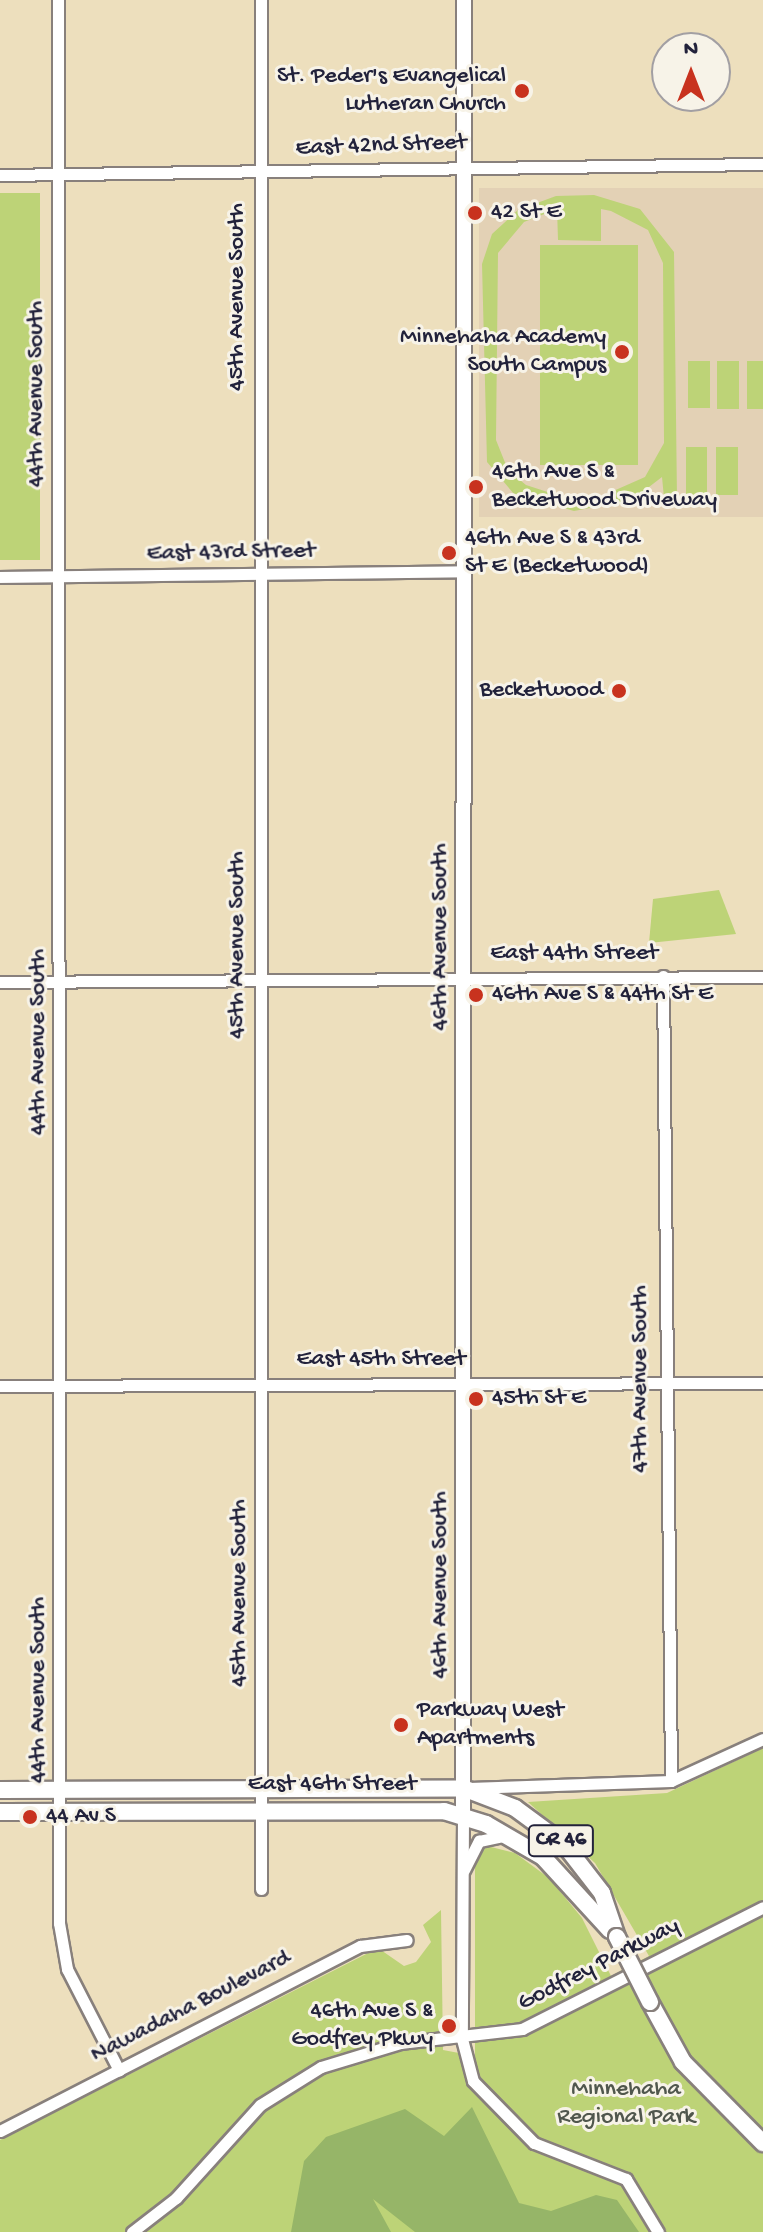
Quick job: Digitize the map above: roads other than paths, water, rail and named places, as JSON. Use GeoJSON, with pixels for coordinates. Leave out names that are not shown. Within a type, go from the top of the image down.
{"type":"FeatureCollection","features":[{"type":"Feature","properties":{"kind":"main road","name":"East 46th Street"},"geometry":{"type":"LineString","coordinates":[[0,1790],[463,1788],[515,1808],[564,1844],[602,1893],[617,1937],[683,2062],[763,2143]]}},
{"type":"Feature","properties":{"kind":"main road","name":"East 46th Street"},"geometry":{"type":"LineString","coordinates":[[0,1812],[426,1808],[463,1816],[509,1835],[566,1878],[617,1937]]}},
{"type":"Feature","properties":{"kind":"street","name":"44th Avenue South"},"geometry":{"type":"LineString","coordinates":[[58,0],[61,1947],[119,2070]]}},
{"type":"Feature","properties":{"kind":"street","name":"45th Avenue South"},"geometry":{"type":"LineString","coordinates":[[261,0],[261,1889]]}},
{"type":"Feature","properties":{"kind":"street","name":"46th Avenue South"},"geometry":{"type":"LineString","coordinates":[[464,0],[461,165],[462,2039],[473,2081],[496,2111],[534,2143],[626,2179],[658,2232]]}},
{"type":"Feature","properties":{"kind":"street","name":"East 42nd Street"},"geometry":{"type":"LineString","coordinates":[[0,175],[261,172],[461,165],[763,164]]}},
{"type":"Feature","properties":{"kind":"street","name":"East 43rd Street"},"geometry":{"type":"LineString","coordinates":[[0,577],[463,571]]}},
{"type":"Feature","properties":{"kind":"street","name":"East 44th Street"},"geometry":{"type":"LineString","coordinates":[[0,982],[463,975],[763,977]]}},
{"type":"Feature","properties":{"kind":"street","name":"47th Avenue South"},"geometry":{"type":"LineString","coordinates":[[663,976],[662,1382],[671,1781]]}},
{"type":"Feature","properties":{"kind":"street","name":"East 45th Street"},"geometry":{"type":"LineString","coordinates":[[0,1386],[464,1381],[763,1383]]}},
{"type":"Feature","properties":{"kind":"street"},"geometry":{"type":"LineString","coordinates":[[671,1781],[763,1739]]}},
{"type":"Feature","properties":{"kind":"street","name":"East 46th Street"},"geometry":{"type":"LineString","coordinates":[[463,1788],[671,1781]]}},
{"type":"Feature","properties":{"kind":"street"},"geometry":{"type":"LineString","coordinates":[[462,1874],[479,1841],[509,1835]]}},
{"type":"Feature","properties":{"kind":"street","name":"Godfrey Parkway"},"geometry":{"type":"LineString","coordinates":[[132,2232],[176,2198],[237,2126],[287,2086],[374,2049],[462,2039],[551,2017],[763,1907]]}},
{"type":"Feature","properties":{"kind":"street","name":"Nawadaha Boulevard"},"geometry":{"type":"LineString","coordinates":[[0,2131],[360,1946],[407,1940]]}},
{"type":"Feature","properties":{"kind":"place","name":"St. Peder's Evangelical Lutheran Church"},"geometry":{"type":"Point","coordinates":[522,91]}},
{"type":"Feature","properties":{"kind":"place","name":"42 St E"},"geometry":{"type":"Point","coordinates":[475,213]}},
{"type":"Feature","properties":{"kind":"place","name":"Minnehaha Academy South Campus"},"geometry":{"type":"Point","coordinates":[622,352]}},
{"type":"Feature","properties":{"kind":"place","name":"46th Ave S & Becketwood Driveway"},"geometry":{"type":"Point","coordinates":[476,487]}},
{"type":"Feature","properties":{"kind":"place","name":"46th Ave S & 43rd St E (Becketwood)"},"geometry":{"type":"Point","coordinates":[449,553]}},
{"type":"Feature","properties":{"kind":"place","name":"Becketwood"},"geometry":{"type":"Point","coordinates":[619,691]}},
{"type":"Feature","properties":{"kind":"place","name":"46th Ave S & 44th St E"},"geometry":{"type":"Point","coordinates":[476,995]}},
{"type":"Feature","properties":{"kind":"place","name":"45th St E"},"geometry":{"type":"Point","coordinates":[476,1399]}},
{"type":"Feature","properties":{"kind":"place","name":"Parkway West Apartments"},"geometry":{"type":"Point","coordinates":[401,1725]}},
{"type":"Feature","properties":{"kind":"place","name":"44 Av S"},"geometry":{"type":"Point","coordinates":[30,1817]}},
{"type":"Feature","properties":{"kind":"place","name":"46th Ave S & Godfrey Pkwy"},"geometry":{"type":"Point","coordinates":[449,2026]}},
{"type":"Feature","properties":{"kind":"park label","name":"Minnehaha Regional Park"},"geometry":{"type":"Point","coordinates":[626,2104]}}]}
